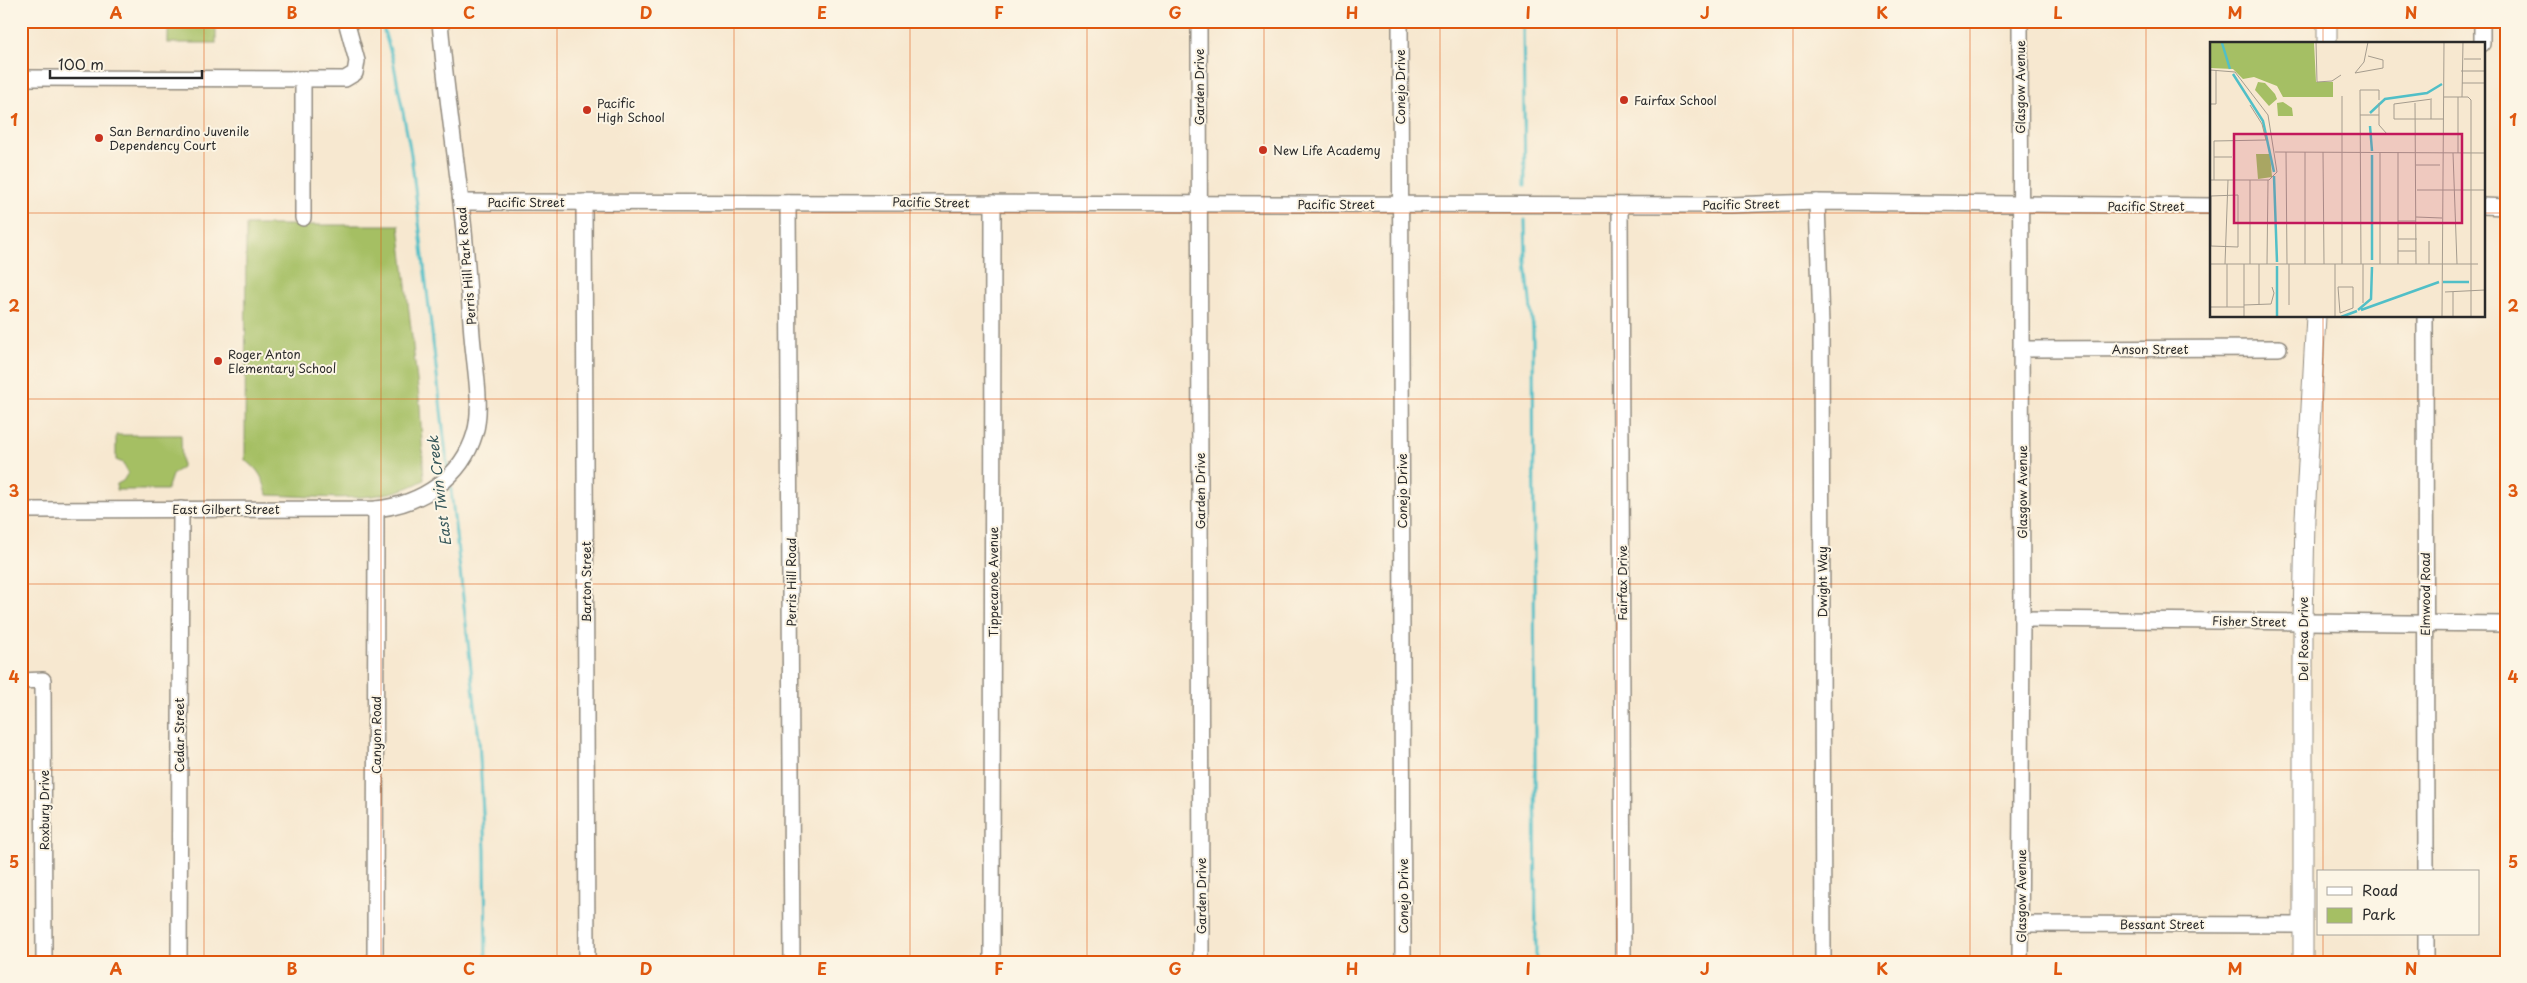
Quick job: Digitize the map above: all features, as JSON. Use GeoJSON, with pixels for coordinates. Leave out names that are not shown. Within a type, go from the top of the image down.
{"type":"FeatureCollection","features":[{"type":"Feature","properties":{"kind":"main road"},"geometry":{"type":"LineString","coordinates":[[2327,21],[2327,42]]}},
{"type":"Feature","properties":{"kind":"main road","name":"Del Rosa Drive"},"geometry":{"type":"LineString","coordinates":[[2304,962],[2302,622],[2305,518],[2316,318]]}},
{"type":"Feature","properties":{"kind":"street"},"geometry":{"type":"LineString","coordinates":[[21,78],[345,79],[355,72],[357,61],[346,21]]}},
{"type":"Feature","properties":{"kind":"street","name":"Perris Hill Park Road"},"geometry":{"type":"LineString","coordinates":[[431,491],[452,472],[468,451],[478,420],[461,202],[445,82],[440,21]]}},
{"type":"Feature","properties":{"kind":"street","name":"Garden Drive"},"geometry":{"type":"LineString","coordinates":[[1199,21],[1201,962]]}},
{"type":"Feature","properties":{"kind":"street","name":"Conejo Drive"},"geometry":{"type":"LineString","coordinates":[[1400,21],[1403,962]]}},
{"type":"Feature","properties":{"kind":"street","name":"Glasgow Avenue"},"geometry":{"type":"LineString","coordinates":[[2020,21],[2022,619],[2020,962]]}},
{"type":"Feature","properties":{"kind":"street"},"geometry":{"type":"LineString","coordinates":[[2482,21],[2482,42]]}},
{"type":"Feature","properties":{"kind":"street"},"geometry":{"type":"LineString","coordinates":[[303,79],[303,218]]}},
{"type":"Feature","properties":{"kind":"street","name":"Pacific Street"},"geometry":{"type":"LineString","coordinates":[[461,202],[1620,205],[1817,202],[2004,203],[2020,206],[2210,206]]}},
{"type":"Feature","properties":{"kind":"street","name":"Barton Street"},"geometry":{"type":"LineString","coordinates":[[584,202],[587,962]]}},
{"type":"Feature","properties":{"kind":"street","name":"Dwight Way"},"geometry":{"type":"LineString","coordinates":[[1817,202],[1821,309],[1823,962]]}},
{"type":"Feature","properties":{"kind":"street","name":"Perris Hill Road"},"geometry":{"type":"LineString","coordinates":[[788,203],[792,962]]}},
{"type":"Feature","properties":{"kind":"street","name":"Tippecanoe Avenue"},"geometry":{"type":"LineString","coordinates":[[992,962],[994,203]]}},
{"type":"Feature","properties":{"kind":"street","name":"Fairfax Drive"},"geometry":{"type":"LineString","coordinates":[[1620,205],[1623,962]]}},
{"type":"Feature","properties":{"kind":"street"},"geometry":{"type":"LineString","coordinates":[[2484,206],[2506,206]]}},
{"type":"Feature","properties":{"kind":"street","name":"Elmwood Road"},"geometry":{"type":"LineString","coordinates":[[2425,318],[2426,870]]}},
{"type":"Feature","properties":{"kind":"street","name":"Anson Street"},"geometry":{"type":"LineString","coordinates":[[2021,349],[2279,348]]}},
{"type":"Feature","properties":{"kind":"street","name":"East Gilbert Street"},"geometry":{"type":"LineString","coordinates":[[21,510],[376,509],[403,504],[431,491]]}},
{"type":"Feature","properties":{"kind":"street","name":"Cedar Street"},"geometry":{"type":"LineString","coordinates":[[179,962],[181,509]]}},
{"type":"Feature","properties":{"kind":"street","name":"Canyon Road"},"geometry":{"type":"LineString","coordinates":[[376,509],[376,962]]}},
{"type":"Feature","properties":{"kind":"street","name":"Fisher Street"},"geometry":{"type":"LineString","coordinates":[[2022,619],[2506,624]]}},
{"type":"Feature","properties":{"kind":"street","name":"Roxbury Drive"},"geometry":{"type":"LineString","coordinates":[[21,680],[43,680],[44,962]]}},
{"type":"Feature","properties":{"kind":"street","name":"Bessant Street"},"geometry":{"type":"LineString","coordinates":[[2021,924],[2303,925]]}},
{"type":"Feature","properties":{"kind":"street"},"geometry":{"type":"LineString","coordinates":[[2426,936],[2426,962]]}},
{"type":"Feature","properties":{"kind":"green space"},"geometry":{"type":"Polygon","coordinates":[[[168,21],[216,21],[216,43],[168,43],[168,21]]]}},
{"type":"Feature","properties":{"kind":"green space"},"geometry":{"type":"Polygon","coordinates":[[[246,225],[399,225],[420,406],[424,480],[388,493],[348,498],[267,495],[260,475],[245,460],[246,225]]]}},
{"type":"Feature","properties":{"kind":"green space"},"geometry":{"type":"Polygon","coordinates":[[[116,435],[181,435],[182,467],[172,475],[167,490],[116,490],[117,484],[123,481],[128,473],[123,463],[116,460],[116,435]]]}},
{"type":"Feature","properties":{"kind":"waterway","name":"East Twin Creek"},"geometry":{"type":"LineString","coordinates":[[381,21],[393,60],[411,154],[448,470]]}},
{"type":"Feature","properties":{"kind":"waterway"},"geometry":{"type":"LineString","coordinates":[[1523,21],[1525,185]]}},
{"type":"Feature","properties":{"kind":"waterway"},"geometry":{"type":"LineString","coordinates":[[1525,220],[1526,262],[1533,330],[1536,962]]}},
{"type":"Feature","properties":{"kind":"waterway","name":"East Twin Creek"},"geometry":{"type":"LineString","coordinates":[[450,481],[479,740],[485,849],[486,962]]}},
{"type":"Feature","properties":{"kind":"place","name":"Fairfax School"},"geometry":{"type":"Point","coordinates":[1624,100]}},
{"type":"Feature","properties":{"kind":"place","name":"Pacific High School"},"geometry":{"type":"Point","coordinates":[587,110]}},
{"type":"Feature","properties":{"kind":"place","name":"San Bernardino Juvenile Dependency Court"},"geometry":{"type":"Point","coordinates":[99,138]}},
{"type":"Feature","properties":{"kind":"place","name":"New Life Academy"},"geometry":{"type":"Point","coordinates":[1263,150]}},
{"type":"Feature","properties":{"kind":"place","name":"Roger Anton Elementary School"},"geometry":{"type":"Point","coordinates":[218,361]}}]}
